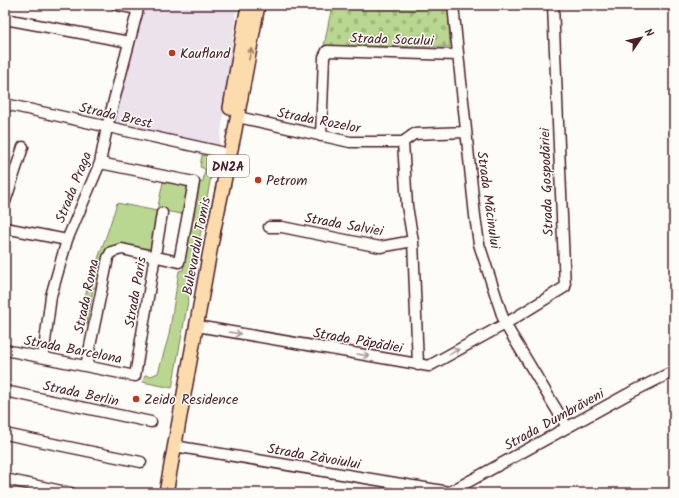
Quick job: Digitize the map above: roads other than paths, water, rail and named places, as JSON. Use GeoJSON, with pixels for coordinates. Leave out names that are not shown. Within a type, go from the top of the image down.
{"type":"FeatureCollection","features":[{"type":"Feature","properties":{"kind":"main road","name":"Bulevardul Tomis"},"geometry":{"type":"LineString","coordinates":[[158,493],[248,5]]}},
{"type":"Feature","properties":{"kind":"main road","name":"Bulevardul Tomis"},"geometry":{"type":"LineString","coordinates":[[166,493],[258,5]]}},
{"type":"Feature","properties":{"kind":"street"},"geometry":{"type":"LineString","coordinates":[[117,5],[138,7]]}},
{"type":"Feature","properties":{"kind":"street","name":"Strada Măcinului"},"geometry":{"type":"LineString","coordinates":[[454,5],[457,55],[479,244],[505,324],[567,427]]}},
{"type":"Feature","properties":{"kind":"street","name":"Strada Gospodăriei"},"geometry":{"type":"LineString","coordinates":[[505,324],[565,288],[553,5]]}},
{"type":"Feature","properties":{"kind":"street","name":"Strada Praga"},"geometry":{"type":"LineString","coordinates":[[43,357],[51,296],[67,240],[100,163],[107,127],[138,7]]}},
{"type":"Feature","properties":{"kind":"street"},"geometry":{"type":"LineString","coordinates":[[5,19],[129,42]]}},
{"type":"Feature","properties":{"kind":"street","name":"Strada Socului"},"geometry":{"type":"LineString","coordinates":[[321,136],[324,57],[327,51],[457,55]]}},
{"type":"Feature","properties":{"kind":"street","name":"Strada Brest"},"geometry":{"type":"LineString","coordinates":[[5,104],[222,152]]}},
{"type":"Feature","properties":{"kind":"street","name":"Strada Rozelor"},"geometry":{"type":"LineString","coordinates":[[238,117],[350,142],[403,142],[414,134],[466,132]]}},
{"type":"Feature","properties":{"kind":"street"},"geometry":{"type":"LineString","coordinates":[[403,142],[407,206],[413,241],[418,365]]}},
{"type":"Feature","properties":{"kind":"street"},"geometry":{"type":"LineString","coordinates":[[5,202],[23,147]]}},
{"type":"Feature","properties":{"kind":"street"},"geometry":{"type":"LineString","coordinates":[[100,163],[194,182],[179,262],[155,256]]}},
{"type":"Feature","properties":{"kind":"street","name":"Strada Paris"},"geometry":{"type":"LineString","coordinates":[[135,376],[162,213]]}},
{"type":"Feature","properties":{"kind":"street","name":"Strada Salviei"},"geometry":{"type":"LineString","coordinates":[[269,227],[282,227],[380,247],[413,241]]}},
{"type":"Feature","properties":{"kind":"street"},"geometry":{"type":"LineString","coordinates":[[5,228],[67,240]]}},
{"type":"Feature","properties":{"kind":"street","name":"Strada Roma"},"geometry":{"type":"LineString","coordinates":[[86,366],[105,266],[111,252],[122,249],[155,256]]}},
{"type":"Feature","properties":{"kind":"street","name":"Strada Păpădiei"},"geometry":{"type":"LineString","coordinates":[[197,326],[429,366],[505,324]]}},
{"type":"Feature","properties":{"kind":"street","name":"Strada Barcelona"},"geometry":{"type":"LineString","coordinates":[[5,350],[135,376]]}},
{"type":"Feature","properties":{"kind":"street","name":"Strada Dumbrăveni"},"geometry":{"type":"LineString","coordinates":[[449,493],[567,427],[674,371]]}},
{"type":"Feature","properties":{"kind":"street","name":"Strada Berlin"},"geometry":{"type":"LineString","coordinates":[[5,391],[151,422]]}},
{"type":"Feature","properties":{"kind":"street"},"geometry":{"type":"LineString","coordinates":[[5,434],[142,462]]}},
{"type":"Feature","properties":{"kind":"street","name":"Strada Zăvoiului"},"geometry":{"type":"LineString","coordinates":[[174,446],[449,493]]}},
{"type":"Feature","properties":{"kind":"street"},"geometry":{"type":"LineString","coordinates":[[5,480],[71,493]]}},
{"type":"Feature","properties":{"kind":"place","name":"Kaufland"},"geometry":{"type":"Point","coordinates":[172,53]}},
{"type":"Feature","properties":{"kind":"place","name":"Petrom"},"geometry":{"type":"Point","coordinates":[258,180]}},
{"type":"Feature","properties":{"kind":"place","name":"Zeido Residence"},"geometry":{"type":"Point","coordinates":[136,399]}}]}
